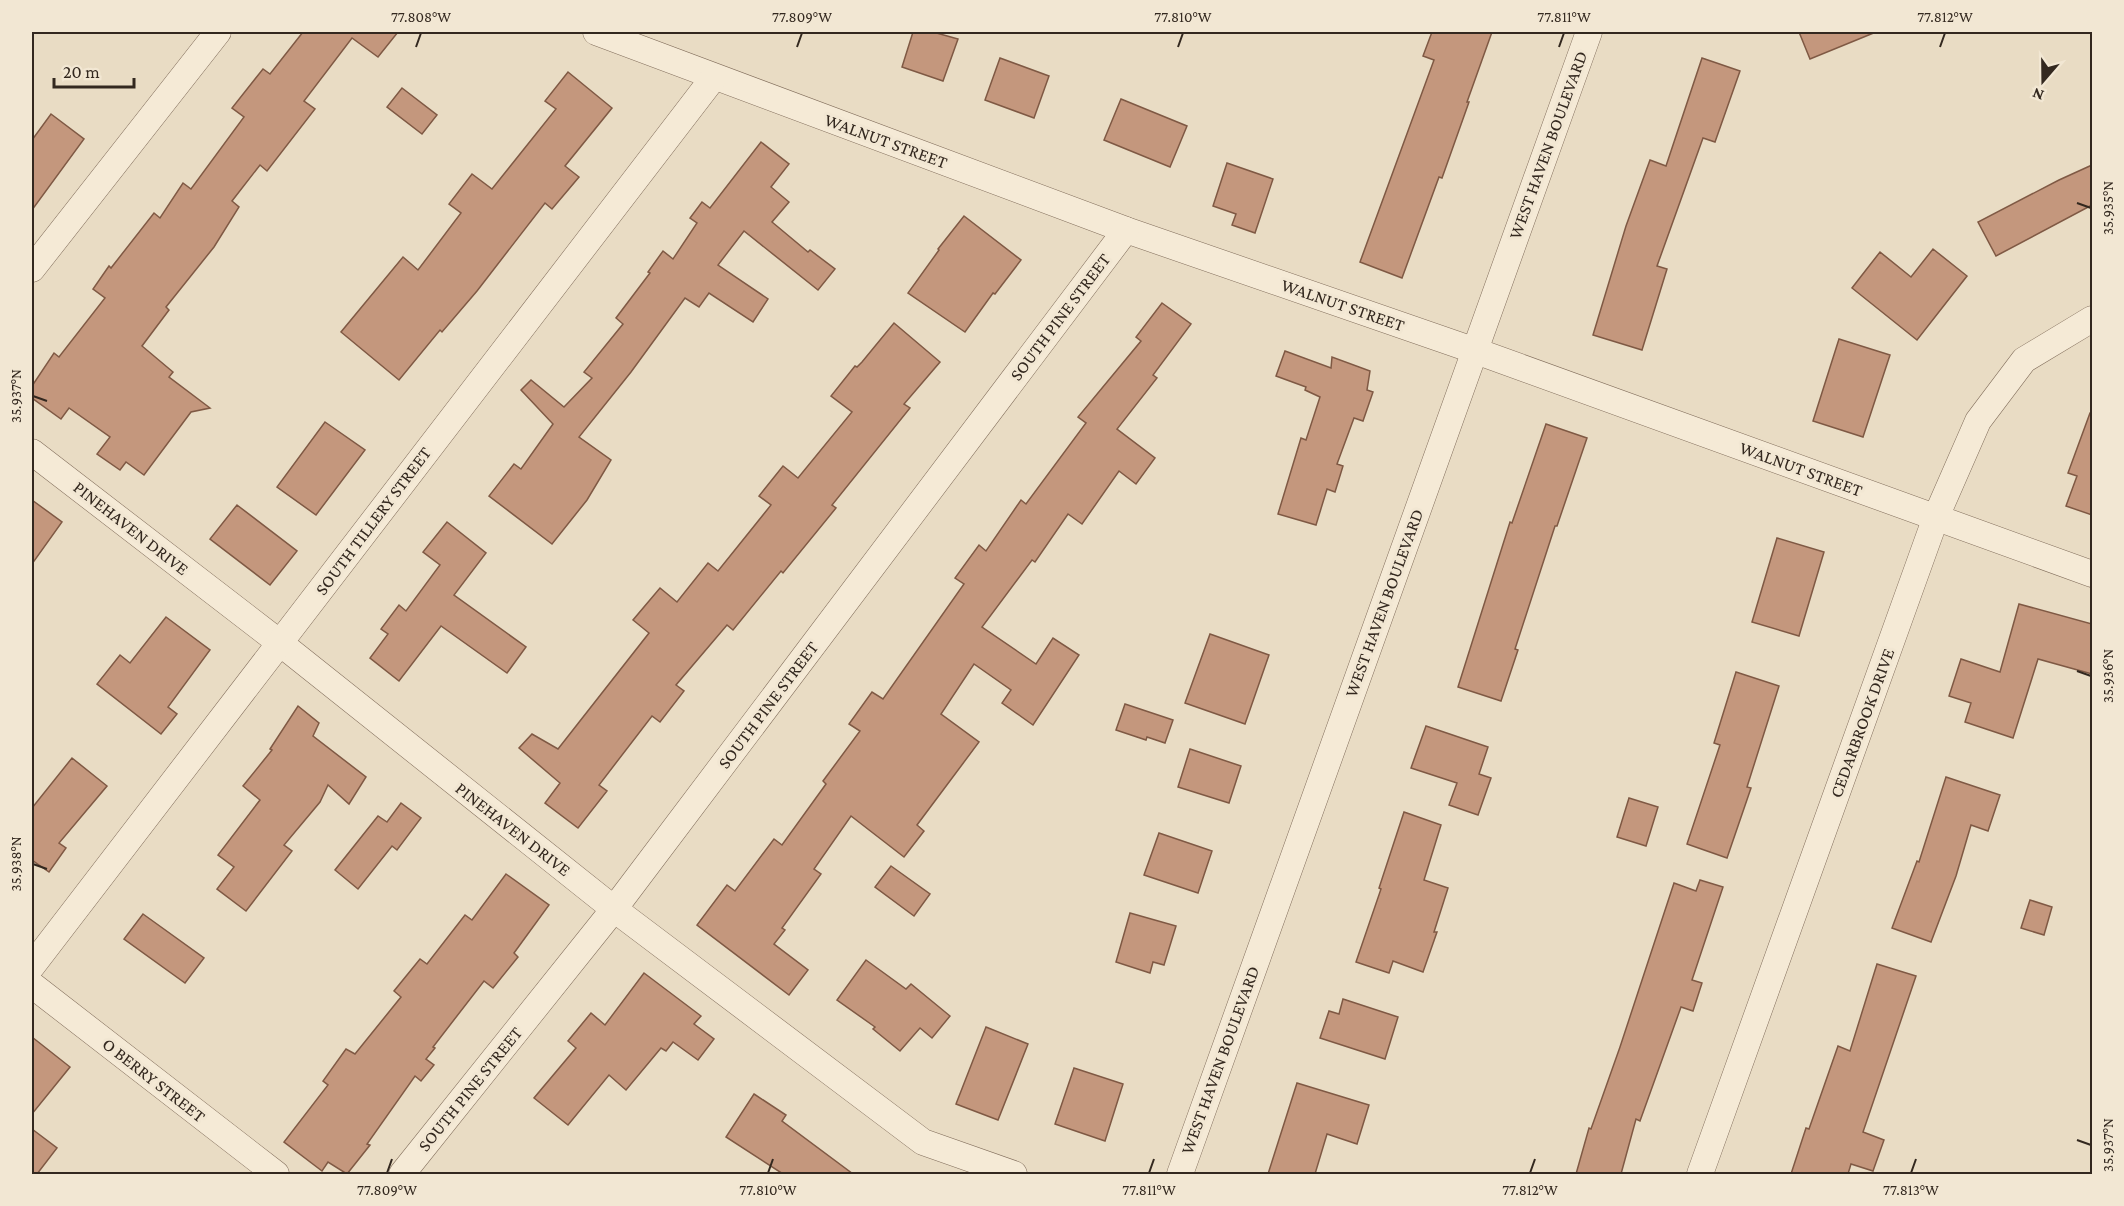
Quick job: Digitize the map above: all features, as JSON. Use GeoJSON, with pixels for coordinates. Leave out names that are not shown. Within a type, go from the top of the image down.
{"type":"FeatureCollection","features":[{"type":"Feature","properties":{"kind":"street"},"geometry":{"type":"LineString","coordinates":[[32,269],[218,32]]}},
{"type":"Feature","properties":{"kind":"street","name":"WALNUT STREET"},"geometry":{"type":"LineString","coordinates":[[596,32],[1126,230],[1473,350],[2092,574]]}},
{"type":"Feature","properties":{"kind":"street","name":"WEST HAVEN BOULEVARD"},"geometry":{"type":"LineString","coordinates":[[1180,1174],[1473,350],[1589,32]]}},
{"type":"Feature","properties":{"kind":"street","name":"SOUTH TILLERY STREET"},"geometry":{"type":"LineString","coordinates":[[32,966],[714,77]]}},
{"type":"Feature","properties":{"kind":"street","name":"SOUTH PINE STREET"},"geometry":{"type":"LineString","coordinates":[[402,1174],[614,909],[1126,230]]}},
{"type":"Feature","properties":{"kind":"street","name":"CEDARBROOK DRIVE"},"geometry":{"type":"LineString","coordinates":[[1700,1174],[1936,518],[1978,421],[2024,360],[2092,319]]}},
{"type":"Feature","properties":{"kind":"street","name":"PINEHAVEN DRIVE"},"geometry":{"type":"LineString","coordinates":[[32,452],[280,643],[614,909],[923,1142],[1014,1174]]}},
{"type":"Feature","properties":{"kind":"street","name":"O BERRY STREET"},"geometry":{"type":"LineString","coordinates":[[32,985],[276,1174]]}},
{"type":"Feature","properties":{"kind":"building"},"geometry":{"type":"Polygon","coordinates":[[[303,32],[398,32],[378,57],[352,38],[304,101],[315,109],[267,171],[260,165],[232,201],[239,207],[214,247],[166,307],[169,310],[142,346],[173,372],[169,377],[210,408],[191,412],[144,475],[126,462],[120,470],[97,454],[110,437],[69,408],[61,419],[32,398],[32,386],[54,353],[59,357],[105,298],[93,289],[109,266],[111,268],[154,213],[160,218],[183,183],[191,189],[244,117],[232,108],[263,69],[270,74],[303,32]]]}},
{"type":"Feature","properties":{"kind":"building"},"geometry":{"type":"Polygon","coordinates":[[[913,32],[933,32],[958,39],[943,81],[902,67],[913,32]]]}},
{"type":"Feature","properties":{"kind":"building"},"geometry":{"type":"Polygon","coordinates":[[[1432,32],[1492,32],[1442,178],[1439,177],[1402,278],[1360,262],[1434,60],[1423,56],[1432,32]]]}},
{"type":"Feature","properties":{"kind":"building"},"geometry":{"type":"Polygon","coordinates":[[[1799,32],[1876,32],[1810,59],[1799,32]]]}},
{"type":"Feature","properties":{"kind":"building"},"geometry":{"type":"Polygon","coordinates":[[[1000,58],[1049,76],[1034,118],[985,100],[1000,58]]]}},
{"type":"Feature","properties":{"kind":"building"},"geometry":{"type":"Polygon","coordinates":[[[1702,58],[1740,71],[1715,142],[1703,138],[1657,266],[1667,269],[1642,350],[1593,335],[1626,226],[1650,160],[1666,166],[1702,58]]]}},
{"type":"Feature","properties":{"kind":"building"},"geometry":{"type":"Polygon","coordinates":[[[568,72],[612,108],[565,166],[579,177],[552,209],[545,203],[477,291],[442,332],[440,330],[399,380],[341,332],[403,257],[418,270],[461,213],[449,204],[472,174],[492,189],[556,109],[545,101],[568,72]]]}},
{"type":"Feature","properties":{"kind":"building"},"geometry":{"type":"Polygon","coordinates":[[[402,88],[437,115],[422,134],[387,107],[402,88]]]}},
{"type":"Feature","properties":{"kind":"building"},"geometry":{"type":"Polygon","coordinates":[[[1121,99],[1187,126],[1170,167],[1104,140],[1121,99]]]}},
{"type":"Feature","properties":{"kind":"building"},"geometry":{"type":"Polygon","coordinates":[[[51,114],[84,139],[32,210],[32,140],[51,114]]]}},
{"type":"Feature","properties":{"kind":"building"},"geometry":{"type":"Polygon","coordinates":[[[761,142],[789,164],[771,187],[789,202],[772,222],[808,252],[810,250],[835,269],[818,290],[744,231],[718,265],[768,299],[753,322],[709,293],[699,307],[685,298],[631,372],[579,437],[611,460],[587,500],[552,544],[489,496],[514,464],[521,469],[553,424],[521,390],[531,380],[564,407],[592,378],[584,372],[623,324],[616,318],[650,273],[648,272],[663,251],[673,259],[697,223],[690,218],[702,202],[710,208],[761,142]]]}},
{"type":"Feature","properties":{"kind":"building"},"geometry":{"type":"Polygon","coordinates":[[[1227,163],[1273,179],[1255,233],[1232,225],[1236,214],[1213,206],[1227,163]]]}},
{"type":"Feature","properties":{"kind":"building"},"geometry":{"type":"Polygon","coordinates":[[[2092,165],[2092,205],[1996,256],[1978,222],[2092,165]]]}},
{"type":"Feature","properties":{"kind":"building"},"geometry":{"type":"Polygon","coordinates":[[[964,216],[1021,260],[995,294],[993,293],[965,332],[908,293],[964,216]]]}},
{"type":"Feature","properties":{"kind":"building"},"geometry":{"type":"Polygon","coordinates":[[[1933,249],[1967,276],[1917,340],[1852,288],[1880,252],[1911,277],[1933,249]]]}},
{"type":"Feature","properties":{"kind":"building"},"geometry":{"type":"Polygon","coordinates":[[[1162,303],[1191,324],[1153,375],[1157,378],[1117,429],[1155,458],[1136,484],[1119,471],[1082,524],[1068,514],[1035,562],[1032,560],[982,627],[1036,664],[1053,638],[1079,655],[1033,725],[1002,703],[1011,690],[974,664],[941,714],[979,742],[917,825],[924,831],[904,857],[851,816],[814,869],[821,874],[782,928],[785,930],[774,944],[808,970],[789,995],[697,925],[727,885],[735,891],[774,839],[782,845],[826,784],[823,781],[860,731],[849,724],[872,692],[883,699],[964,584],[955,578],[979,545],[986,551],[1021,500],[1026,504],[1086,423],[1078,417],[1141,341],[1136,337],[1162,303]]]}},
{"type":"Feature","properties":{"kind":"building"},"geometry":{"type":"Polygon","coordinates":[[[894,323],[940,362],[904,404],[910,408],[832,505],[836,508],[783,573],[781,571],[733,630],[727,625],[676,685],[684,691],[660,722],[652,716],[599,785],[607,791],[578,828],[545,803],[560,783],[519,748],[532,734],[558,749],[649,633],[633,620],[660,588],[677,602],[708,563],[718,571],[771,505],[759,496],[783,466],[798,478],[852,412],[831,396],[894,323]]]}},
{"type":"Feature","properties":{"kind":"building"},"geometry":{"type":"Polygon","coordinates":[[[1839,339],[1890,355],[1863,437],[1813,421],[1839,339]]]}},
{"type":"Feature","properties":{"kind":"building"},"geometry":{"type":"Polygon","coordinates":[[[1285,351],[1331,368],[1332,357],[1370,371],[1367,390],[1373,392],[1363,421],[1354,418],[1337,464],[1343,466],[1335,492],[1327,489],[1316,525],[1278,514],[1301,438],[1306,440],[1320,397],[1305,390],[1306,387],[1276,376],[1285,351]]]}},
{"type":"Feature","properties":{"kind":"building"},"geometry":{"type":"Polygon","coordinates":[[[2090,413],[2092,413],[2092,515],[2066,506],[2077,476],[2068,473],[2090,413]]]}},
{"type":"Feature","properties":{"kind":"building"},"geometry":{"type":"Polygon","coordinates":[[[325,422],[365,450],[316,515],[277,487],[325,422]]]}},
{"type":"Feature","properties":{"kind":"building"},"geometry":{"type":"Polygon","coordinates":[[[1546,424],[1587,438],[1557,526],[1555,526],[1515,649],[1518,650],[1501,701],[1458,687],[1510,522],[1512,523],[1546,424]]]}},
{"type":"Feature","properties":{"kind":"building"},"geometry":{"type":"Polygon","coordinates":[[[32,500],[62,522],[32,564],[32,500]]]}},
{"type":"Feature","properties":{"kind":"building"},"geometry":{"type":"Polygon","coordinates":[[[237,505],[297,551],[270,585],[210,539],[237,505]]]}},
{"type":"Feature","properties":{"kind":"building"},"geometry":{"type":"Polygon","coordinates":[[[447,522],[486,553],[454,595],[526,647],[507,673],[441,626],[399,681],[370,658],[388,634],[381,629],[399,605],[406,611],[440,565],[423,552],[447,522]]]}},
{"type":"Feature","properties":{"kind":"building"},"geometry":{"type":"Polygon","coordinates":[[[1777,538],[1824,552],[1799,636],[1752,622],[1777,538]]]}},
{"type":"Feature","properties":{"kind":"building"},"geometry":{"type":"Polygon","coordinates":[[[2019,604],[2092,624],[2092,674],[2038,659],[2013,738],[1965,722],[1971,703],[1949,696],[1961,659],[2000,672],[2019,604]]]}},
{"type":"Feature","properties":{"kind":"building"},"geometry":{"type":"Polygon","coordinates":[[[166,617],[210,650],[168,707],[177,714],[161,734],[97,684],[120,655],[130,663],[166,617]]]}},
{"type":"Feature","properties":{"kind":"building"},"geometry":{"type":"Polygon","coordinates":[[[1210,634],[1269,655],[1245,724],[1185,703],[1210,634]]]}},
{"type":"Feature","properties":{"kind":"building"},"geometry":{"type":"Polygon","coordinates":[[[1736,672],[1779,686],[1747,787],[1751,788],[1727,858],[1687,844],[1720,745],[1714,743],[1736,672]]]}},
{"type":"Feature","properties":{"kind":"building"},"geometry":{"type":"Polygon","coordinates":[[[1125,704],[1173,720],[1165,743],[1147,737],[1146,740],[1116,730],[1125,704]]]}},
{"type":"Feature","properties":{"kind":"building"},"geometry":{"type":"Polygon","coordinates":[[[298,706],[319,723],[313,736],[366,777],[349,804],[328,785],[320,802],[284,845],[292,851],[246,911],[217,889],[234,867],[218,855],[260,800],[243,786],[272,750],[270,749],[298,706]]]}},
{"type":"Feature","properties":{"kind":"building"},"geometry":{"type":"Polygon","coordinates":[[[1426,726],[1488,747],[1479,774],[1491,778],[1478,815],[1449,805],[1457,783],[1411,768],[1426,726]]]}},
{"type":"Feature","properties":{"kind":"building"},"geometry":{"type":"Polygon","coordinates":[[[1190,749],[1241,766],[1229,803],[1178,787],[1190,749]]]}},
{"type":"Feature","properties":{"kind":"building"},"geometry":{"type":"Polygon","coordinates":[[[72,758],[107,786],[59,843],[66,848],[49,872],[32,860],[32,808],[72,758]]]}},
{"type":"Feature","properties":{"kind":"building"},"geometry":{"type":"Polygon","coordinates":[[[1946,777],[2000,795],[1988,831],[1971,825],[1956,876],[1931,942],[1892,928],[1917,861],[1919,862],[1946,777]]]}},
{"type":"Feature","properties":{"kind":"building"},"geometry":{"type":"Polygon","coordinates":[[[1629,798],[1658,807],[1646,846],[1617,837],[1629,798]]]}},
{"type":"Feature","properties":{"kind":"building"},"geometry":{"type":"Polygon","coordinates":[[[401,803],[421,818],[397,850],[392,846],[358,889],[335,870],[378,816],[387,822],[401,803]]]}},
{"type":"Feature","properties":{"kind":"building"},"geometry":{"type":"Polygon","coordinates":[[[1404,812],[1441,825],[1424,880],[1448,888],[1434,932],[1437,932],[1423,972],[1393,961],[1389,973],[1356,962],[1404,812]]]}},
{"type":"Feature","properties":{"kind":"building"},"geometry":{"type":"Polygon","coordinates":[[[1159,833],[1212,851],[1198,893],[1144,875],[1159,833]]]}},
{"type":"Feature","properties":{"kind":"building"},"geometry":{"type":"Polygon","coordinates":[[[891,866],[930,894],[914,916],[875,887],[891,866]]]}},
{"type":"Feature","properties":{"kind":"building"},"geometry":{"type":"Polygon","coordinates":[[[506,874],[549,905],[514,953],[518,957],[493,988],[484,981],[433,1047],[435,1048],[426,1059],[434,1065],[421,1081],[415,1076],[367,1144],[370,1145],[347,1174],[328,1162],[322,1171],[284,1142],[328,1085],[323,1081],[346,1049],[355,1054],[401,997],[394,991],[420,959],[427,964],[465,915],[472,920],[506,874]]]}},
{"type":"Feature","properties":{"kind":"building"},"geometry":{"type":"Polygon","coordinates":[[[1700,880],[1723,887],[1692,980],[1702,983],[1693,1011],[1681,1007],[1640,1121],[1636,1119],[1621,1174],[1576,1174],[1589,1128],[1591,1129],[1620,1047],[1674,883],[1696,891],[1700,880]]]}},
{"type":"Feature","properties":{"kind":"building"},"geometry":{"type":"Polygon","coordinates":[[[2030,900],[2052,907],[2044,935],[2021,928],[2030,900]]]}},
{"type":"Feature","properties":{"kind":"building"},"geometry":{"type":"Polygon","coordinates":[[[1130,913],[1176,926],[1164,965],[1153,962],[1150,973],[1116,962],[1130,913]]]}},
{"type":"Feature","properties":{"kind":"building"},"geometry":{"type":"Polygon","coordinates":[[[143,914],[204,958],[185,983],[124,939],[143,914]]]}},
{"type":"Feature","properties":{"kind":"building"},"geometry":{"type":"Polygon","coordinates":[[[866,960],[906,989],[911,984],[950,1016],[932,1038],[920,1028],[900,1051],[873,1029],[875,1027],[837,1000],[866,960]]]}},
{"type":"Feature","properties":{"kind":"building"},"geometry":{"type":"Polygon","coordinates":[[[1877,964],[1916,976],[1863,1132],[1884,1140],[1873,1171],[1851,1164],[1848,1174],[1791,1174],[1838,1046],[1850,1051],[1877,964]]]}},
{"type":"Feature","properties":{"kind":"building"},"geometry":{"type":"Polygon","coordinates":[[[644,973],[701,1016],[694,1024],[714,1039],[698,1060],[673,1042],[666,1051],[661,1048],[626,1090],[609,1075],[568,1125],[534,1098],[576,1048],[568,1041],[591,1013],[605,1025],[644,973]]]}},
{"type":"Feature","properties":{"kind":"building"},"geometry":{"type":"Polygon","coordinates":[[[1343,999],[1398,1017],[1385,1059],[1320,1038],[1329,1011],[1339,1014],[1343,999]]]}},
{"type":"Feature","properties":{"kind":"building"},"geometry":{"type":"Polygon","coordinates":[[[986,1027],[1028,1044],[998,1120],[956,1104],[986,1027]]]}},
{"type":"Feature","properties":{"kind":"building"},"geometry":{"type":"Polygon","coordinates":[[[32,1037],[70,1067],[32,1114],[32,1037]]]}},
{"type":"Feature","properties":{"kind":"building"},"geometry":{"type":"Polygon","coordinates":[[[1074,1068],[1123,1084],[1105,1141],[1055,1124],[1074,1068]]]}},
{"type":"Feature","properties":{"kind":"building"},"geometry":{"type":"Polygon","coordinates":[[[1297,1083],[1369,1105],[1357,1144],[1327,1134],[1315,1174],[1268,1174],[1297,1083]]]}},
{"type":"Feature","properties":{"kind":"building"},"geometry":{"type":"Polygon","coordinates":[[[754,1094],[786,1115],[782,1121],[853,1174],[783,1174],[726,1137],[754,1094]]]}},
{"type":"Feature","properties":{"kind":"building"},"geometry":{"type":"Polygon","coordinates":[[[32,1129],[57,1148],[37,1174],[32,1174],[32,1129]]]}}]}
